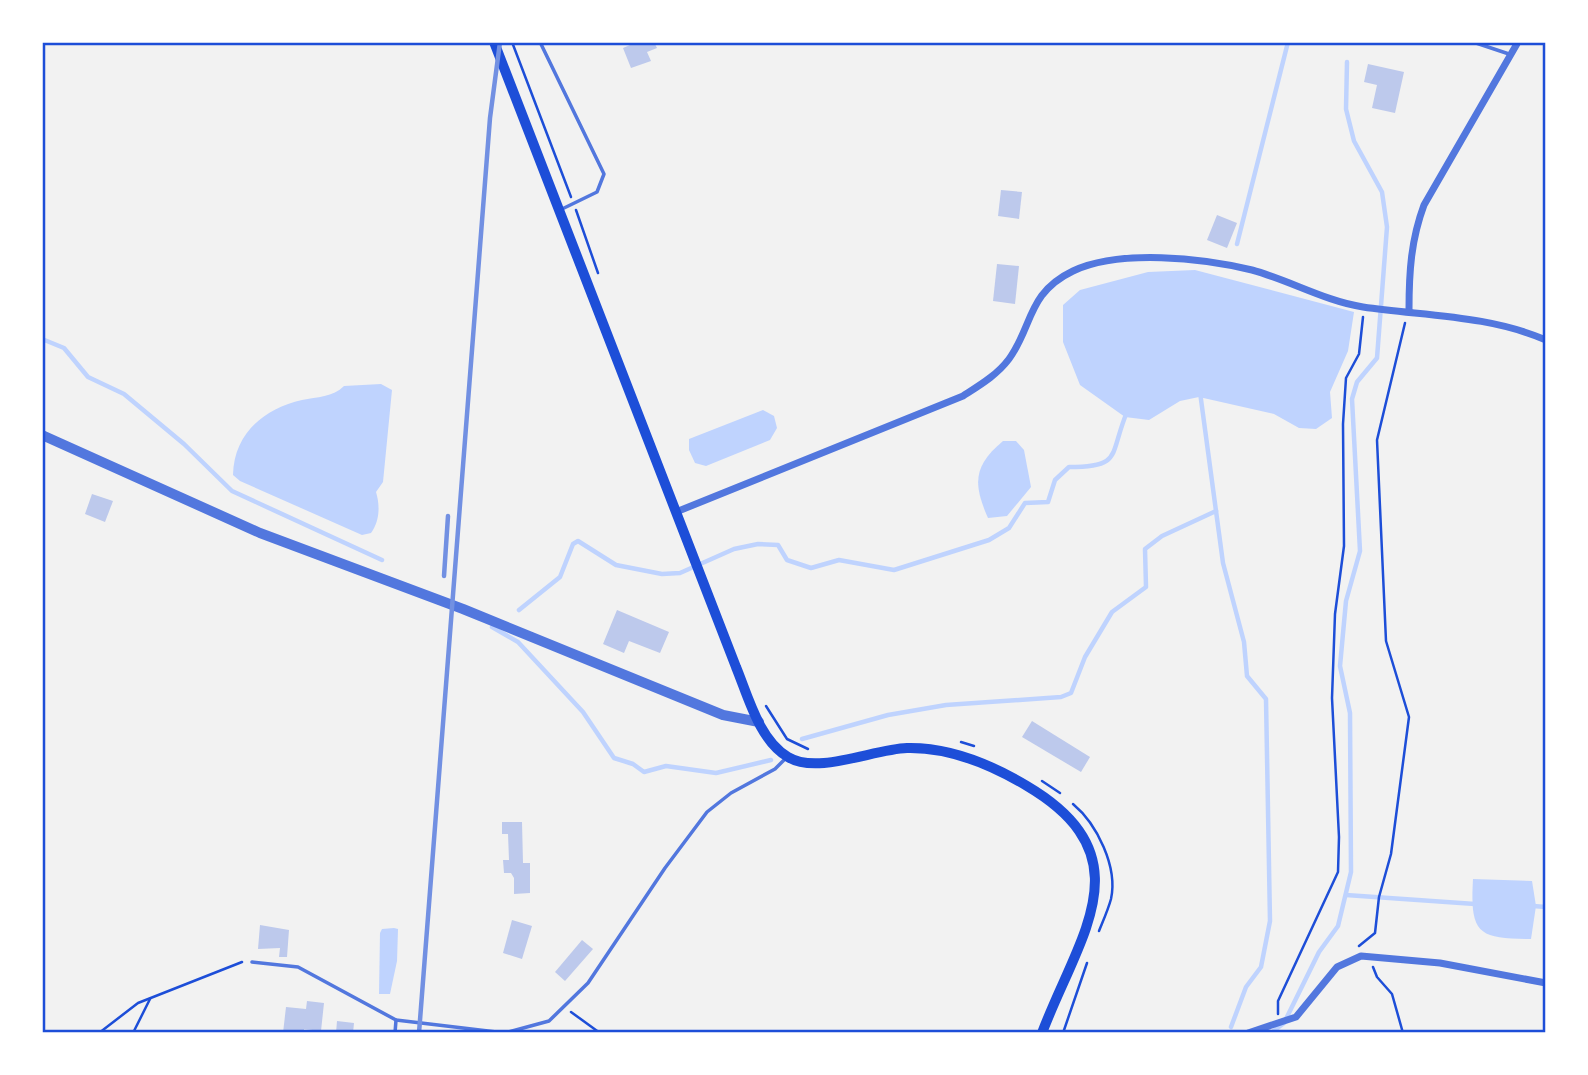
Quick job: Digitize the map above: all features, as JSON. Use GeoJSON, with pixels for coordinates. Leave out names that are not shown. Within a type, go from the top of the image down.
{"type":"FeatureCollection","features":[{"type":"Feature","properties":{"kind":"main road"},"geometry":{"type":"LineString","coordinates":[[494,42],[702,581],[759,722],[774,746],[787,757],[810,763],[826,763],[883,750],[937,750],[969,758],[1008,774],[1071,817],[1088,841],[1094,860],[1093,906],[1042,1033]]}},
{"type":"Feature","properties":{"kind":"street"},"geometry":{"type":"LineString","coordinates":[[1409,310],[1409,259],[1424,205],[1518,42]]}},
{"type":"Feature","properties":{"kind":"street"},"geometry":{"type":"LineString","coordinates":[[676,512],[963,396],[992,377],[1010,358],[1033,306],[1052,285],[1074,271],[1112,261],[1141,258],[1203,261],[1253,271],[1364,307],[1409,310],[1521,329],[1546,340]]}},
{"type":"Feature","properties":{"kind":"street"},"geometry":{"type":"LineString","coordinates":[[42,435],[260,533],[463,609],[723,715],[759,722]]}},
{"type":"Feature","properties":{"kind":"street"},"geometry":{"type":"LineString","coordinates":[[1248,1033],[1296,1017],[1338,967],[1348,960],[1369,955],[1440,963],[1546,983]]}},
{"type":"Feature","properties":{"kind":"lane"},"geometry":{"type":"LineString","coordinates":[[540,42],[603,169],[604,177],[599,190],[558,210]]}},
{"type":"Feature","properties":{"kind":"lane"},"geometry":{"type":"LineString","coordinates":[[1473,42],[1509,54]]}},
{"type":"Feature","properties":{"kind":"lane"},"geometry":{"type":"LineString","coordinates":[[253,962],[298,968],[397,1020],[505,1033],[549,1021],[588,983],[692,829],[732,793],[775,769],[787,757]]}},
{"type":"Feature","properties":{"kind":"lane"},"geometry":{"type":"LineString","coordinates":[[395,1033],[397,1020]]}},
{"type":"Feature","properties":{"kind":"path"},"geometry":{"type":"LineString","coordinates":[[512,42],[574,204]]}},
{"type":"Feature","properties":{"kind":"path"},"geometry":{"type":"LineString","coordinates":[[1278,1023],[1278,1002],[1338,872],[1339,837],[1332,698],[1335,614],[1344,546],[1343,424],[1346,378],[1359,354],[1364,307]]}},
{"type":"Feature","properties":{"kind":"path"},"geometry":{"type":"LineString","coordinates":[[1353,951],[1375,933],[1379,897],[1391,854],[1409,717],[1386,641],[1377,440],[1390,378],[1409,310]]}},
{"type":"Feature","properties":{"kind":"path"},"geometry":{"type":"LineString","coordinates":[[761,697],[787,739],[799,747],[813,750]]}},
{"type":"Feature","properties":{"kind":"path"},"geometry":{"type":"LineString","coordinates":[[959,742],[979,748]]}},
{"type":"Feature","properties":{"kind":"path"},"geometry":{"type":"LineString","coordinates":[[1040,779],[1082,812],[1099,836],[1108,862],[1111,898],[1097,936]]}},
{"type":"Feature","properties":{"kind":"path"},"geometry":{"type":"LineString","coordinates":[[1369,955],[1377,977],[1392,994],[1403,1033]]}},
{"type":"Feature","properties":{"kind":"path"},"geometry":{"type":"LineString","coordinates":[[1063,1033],[1088,960]]}},
{"type":"Feature","properties":{"kind":"path"},"geometry":{"type":"LineString","coordinates":[[99,1033],[117,1017],[151,997],[241,963],[253,962]]}},
{"type":"Feature","properties":{"kind":"path"},"geometry":{"type":"LineString","coordinates":[[133,1033],[151,997]]}},
{"type":"Feature","properties":{"kind":"path"},"geometry":{"type":"LineString","coordinates":[[565,1008],[600,1033]]}},
{"type":"Feature","properties":{"kind":"water"},"geometry":{"type":"Polygon","coordinates":[[[1195,270],[1354,312],[1348,351],[1330,392],[1332,418],[1316,429],[1299,428],[1274,414],[1199,397],[1180,401],[1149,420],[1125,417],[1080,385],[1063,342],[1063,305],[1080,290],[1148,272],[1195,270]]]}},
{"type":"Feature","properties":{"kind":"water"},"geometry":{"type":"Polygon","coordinates":[[[381,384],[392,390],[383,482],[376,492],[378,513],[371,533],[362,535],[240,481],[233,475],[239,447],[253,426],[263,417],[288,404],[330,394],[344,386],[381,384]]]}},
{"type":"Feature","properties":{"kind":"water"},"geometry":{"type":"Polygon","coordinates":[[[763,410],[774,416],[777,428],[770,440],[706,466],[695,463],[689,450],[689,439],[763,410]]]}},
{"type":"Feature","properties":{"kind":"water"},"geometry":{"type":"Polygon","coordinates":[[[1003,441],[1016,441],[1024,450],[1031,487],[1007,516],[988,518],[980,495],[979,476],[986,459],[1003,441]]]}},
{"type":"Feature","properties":{"kind":"water"},"geometry":{"type":"Polygon","coordinates":[[[1473,879],[1532,881],[1536,906],[1531,939],[1499,937],[1481,929],[1473,911],[1473,879]]]}},
{"type":"Feature","properties":{"kind":"water"},"geometry":{"type":"Polygon","coordinates":[[[382,929],[398,929],[397,961],[390,994],[379,994],[380,933],[382,929]]]}},
{"type":"Feature","properties":{"kind":"building"},"geometry":{"type":"Polygon","coordinates":[[[637,42],[654,42],[657,48],[647,52],[651,61],[631,68],[623,48],[637,42]]]}},
{"type":"Feature","properties":{"kind":"building"},"geometry":{"type":"Polygon","coordinates":[[[1368,64],[1404,72],[1395,113],[1372,108],[1377,85],[1364,82],[1368,64]]]}},
{"type":"Feature","properties":{"kind":"building"},"geometry":{"type":"Polygon","coordinates":[[[1001,190],[1022,192],[1019,219],[998,216],[1001,190]]]}},
{"type":"Feature","properties":{"kind":"building"},"geometry":{"type":"Polygon","coordinates":[[[1217,215],[1237,223],[1227,248],[1207,240],[1217,215]]]}},
{"type":"Feature","properties":{"kind":"building"},"geometry":{"type":"Polygon","coordinates":[[[997,264],[1019,266],[1015,304],[993,301],[997,264]]]}},
{"type":"Feature","properties":{"kind":"building"},"geometry":{"type":"Polygon","coordinates":[[[92,494],[113,501],[105,522],[85,514],[92,494]]]}},
{"type":"Feature","properties":{"kind":"building"},"geometry":{"type":"Polygon","coordinates":[[[617,610],[669,632],[660,653],[629,641],[624,653],[603,644],[617,610]]]}},
{"type":"Feature","properties":{"kind":"building"},"geometry":{"type":"Polygon","coordinates":[[[1032,721],[1090,757],[1081,772],[1022,737],[1032,721]]]}},
{"type":"Feature","properties":{"kind":"building"},"geometry":{"type":"Polygon","coordinates":[[[502,822],[522,822],[523,863],[530,863],[530,893],[514,894],[514,878],[511,873],[504,873],[503,860],[509,860],[508,834],[502,834],[502,822]]]}},
{"type":"Feature","properties":{"kind":"building"},"geometry":{"type":"Polygon","coordinates":[[[512,920],[532,926],[522,959],[503,953],[512,920]]]}},
{"type":"Feature","properties":{"kind":"building"},"geometry":{"type":"Polygon","coordinates":[[[260,925],[289,930],[287,957],[279,957],[280,948],[258,949],[260,925]]]}},
{"type":"Feature","properties":{"kind":"building"},"geometry":{"type":"Polygon","coordinates":[[[582,940],[593,949],[565,981],[555,972],[582,940]]]}},
{"type":"Feature","properties":{"kind":"building"},"geometry":{"type":"Polygon","coordinates":[[[307,1001],[324,1003],[321,1031],[304,1029],[304,1033],[283,1033],[286,1007],[306,1009],[307,1001]]]}},
{"type":"Feature","properties":{"kind":"building"},"geometry":{"type":"Polygon","coordinates":[[[337,1021],[354,1023],[353,1033],[336,1033],[337,1021]]]}},
{"type":"Feature","properties":{"kind":"waterway"},"geometry":{"type":"LineString","coordinates":[[1237,244],[1288,42]]}},
{"type":"Feature","properties":{"kind":"waterway"},"geometry":{"type":"LineString","coordinates":[[1271,1033],[1284,1023],[1319,952],[1338,926],[1351,872],[1350,713],[1340,666],[1346,601],[1360,551],[1352,399],[1357,382],[1377,358],[1387,227],[1382,192],[1354,141],[1346,109],[1347,62]]}},
{"type":"Feature","properties":{"kind":"waterway"},"geometry":{"type":"LineString","coordinates":[[42,339],[64,348],[88,377],[124,394],[184,444],[232,491],[382,560]]}},
{"type":"Feature","properties":{"kind":"waterway"},"geometry":{"type":"LineString","coordinates":[[1200,392],[1223,563],[1244,642],[1247,676],[1266,699],[1270,921],[1261,967],[1246,987],[1231,1027]]}},
{"type":"Feature","properties":{"kind":"waterway"},"geometry":{"type":"LineString","coordinates":[[519,610],[560,577],[573,544],[578,541],[616,565],[662,574],[680,573],[734,549],[758,544],[778,545],[787,560],[811,568],[839,560],[894,570],[989,540],[1009,528],[1025,503],[1048,502],[1055,480],[1069,467],[1098,464],[1112,456],[1127,412]]}},
{"type":"Feature","properties":{"kind":"waterway"},"geometry":{"type":"LineString","coordinates":[[802,739],[888,715],[946,705],[1061,697],[1071,693],[1085,657],[1112,612],[1146,587],[1145,549],[1162,536],[1216,511]]}},
{"type":"Feature","properties":{"kind":"waterway"},"geometry":{"type":"LineString","coordinates":[[492,627],[518,642],[583,712],[614,758],[633,764],[644,772],[666,766],[716,773],[771,760]]}},
{"type":"Feature","properties":{"kind":"waterway"},"geometry":{"type":"LineString","coordinates":[[1346,895],[1475,904]]}},
{"type":"Feature","properties":{"kind":"waterway"},"geometry":{"type":"LineString","coordinates":[[1533,906],[1546,907]]}},
{"type":"Feature","properties":{"kind":"railway"},"geometry":{"type":"LineString","coordinates":[[419,1033],[490,118],[500,42]]}},
{"type":"Feature","properties":{"kind":"railway"},"geometry":{"type":"LineString","coordinates":[[444,576],[448,516]]}}]}
